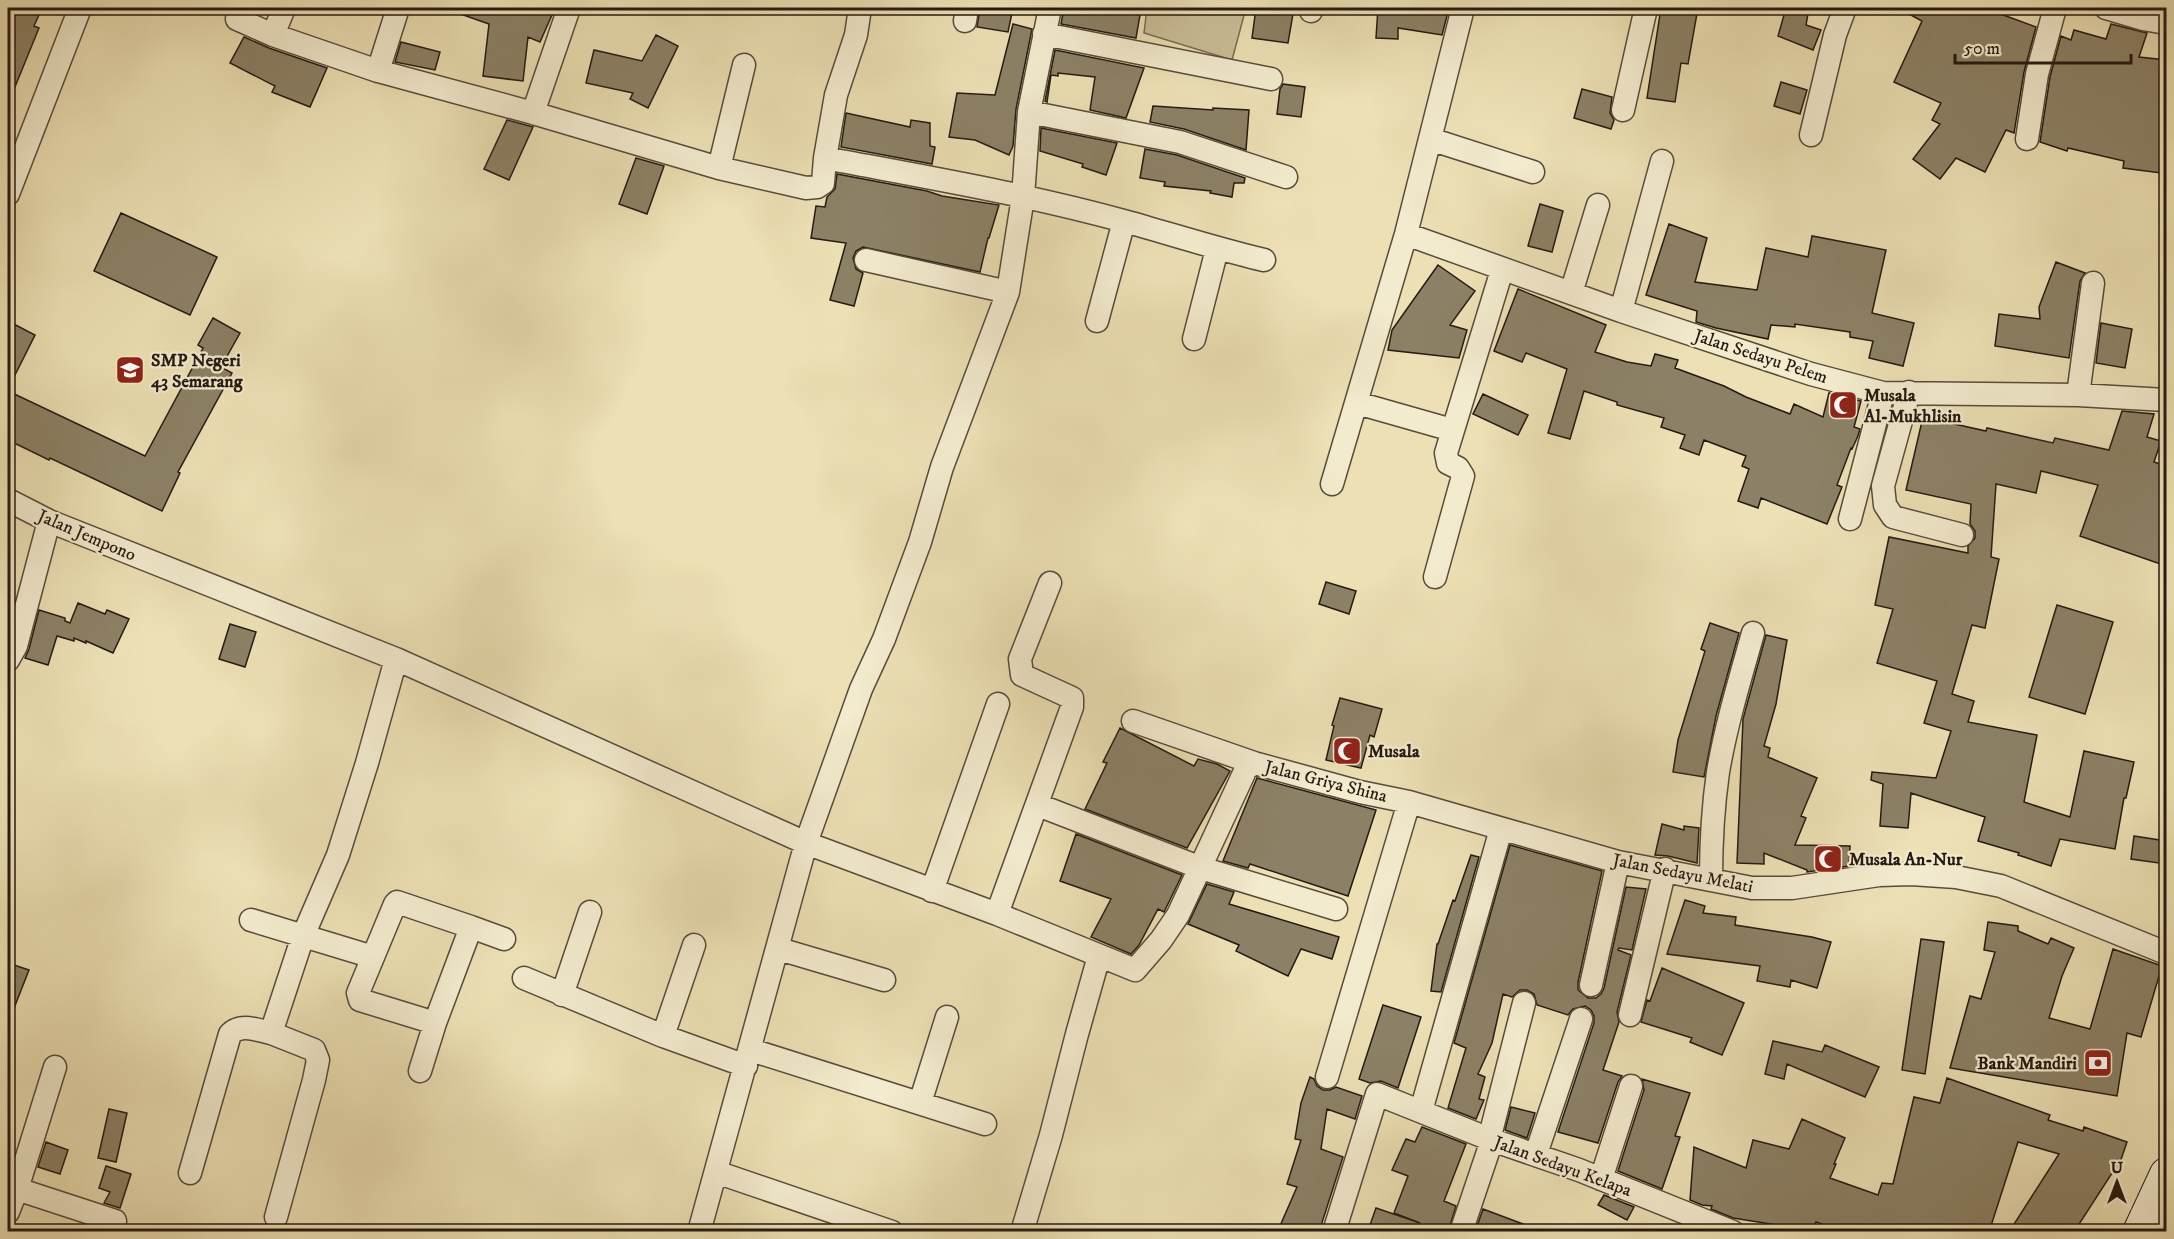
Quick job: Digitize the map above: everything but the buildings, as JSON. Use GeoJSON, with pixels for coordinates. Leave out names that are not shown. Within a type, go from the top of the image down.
{"type":"FeatureCollection","features":[{"type":"Feature","properties":{"kind":"main road"},"geometry":{"type":"LineString","coordinates":[[2139,1232],[2166,1174]]}},
{"type":"Feature","properties":{"kind":"street"},"geometry":{"type":"LineString","coordinates":[[8,194],[80,8]]}},
{"type":"Feature","properties":{"kind":"street"},"geometry":{"type":"LineString","coordinates":[[273,34],[284,8]]}},
{"type":"Feature","properties":{"kind":"street"},"geometry":{"type":"LineString","coordinates":[[378,71],[398,8]]}},
{"type":"Feature","properties":{"kind":"street"},"geometry":{"type":"LineString","coordinates":[[534,113],[569,8]]}},
{"type":"Feature","properties":{"kind":"street"},"geometry":{"type":"LineString","coordinates":[[237,19],[378,71],[534,113],[719,168],[796,187],[812,188],[823,183],[836,95],[856,34],[860,8]]}},
{"type":"Feature","properties":{"kind":"street"},"geometry":{"type":"LineString","coordinates":[[699,1232],[806,843],[861,689],[884,639],[920,542],[942,467],[1008,292],[1023,197],[1029,111],[1050,8]]}},
{"type":"Feature","properties":{"kind":"street"},"geometry":{"type":"LineString","coordinates":[[1332,484],[1406,234],[1463,8]]}},
{"type":"Feature","properties":{"kind":"street"},"geometry":{"type":"LineString","coordinates":[[1623,110],[1646,8]]}},
{"type":"Feature","properties":{"kind":"street"},"geometry":{"type":"LineString","coordinates":[[1811,135],[1835,34],[1845,8]]}},
{"type":"Feature","properties":{"kind":"street"},"geometry":{"type":"LineString","coordinates":[[2027,139],[2037,74],[2055,8]]}},
{"type":"Feature","properties":{"kind":"street"},"geometry":{"type":"LineString","coordinates":[[2106,8],[2166,23]]}},
{"type":"Feature","properties":{"kind":"street"},"geometry":{"type":"LineString","coordinates":[[1044,34],[1271,79]]}},
{"type":"Feature","properties":{"kind":"street"},"geometry":{"type":"LineString","coordinates":[[719,168],[744,65]]}},
{"type":"Feature","properties":{"kind":"street"},"geometry":{"type":"LineString","coordinates":[[1029,111],[1180,142],[1286,177]]}},
{"type":"Feature","properties":{"kind":"street"},"geometry":{"type":"LineString","coordinates":[[1430,139],[1533,172]]}},
{"type":"Feature","properties":{"kind":"street"},"geometry":{"type":"LineString","coordinates":[[825,158],[1023,197],[1124,221],[1217,249],[1264,260]]}},
{"type":"Feature","properties":{"kind":"street"},"geometry":{"type":"LineString","coordinates":[[1622,311],[1662,161]]}},
{"type":"Feature","properties":{"kind":"street"},"geometry":{"type":"LineString","coordinates":[[1571,293],[1598,205]]}},
{"type":"Feature","properties":{"kind":"street"},"geometry":{"type":"LineString","coordinates":[[1097,321],[1124,221]]}},
{"type":"Feature","properties":{"kind":"street","name":"Jalan Sedayu Pelem"},"geometry":{"type":"LineString","coordinates":[[1406,234],[1622,311],[1811,374],[1883,393],[2078,395],[2166,400]]}},
{"type":"Feature","properties":{"kind":"street"},"geometry":{"type":"LineString","coordinates":[[1194,339],[1217,249]]}},
{"type":"Feature","properties":{"kind":"street"},"geometry":{"type":"LineString","coordinates":[[866,260],[1008,292]]}},
{"type":"Feature","properties":{"kind":"street"},"geometry":{"type":"LineString","coordinates":[[1435,577],[1463,476],[1458,468],[1448,463],[1446,459],[1452,430],[1502,270]]}},
{"type":"Feature","properties":{"kind":"street"},"geometry":{"type":"LineString","coordinates":[[2078,395],[2093,283]]}},
{"type":"Feature","properties":{"kind":"street"},"geometry":{"type":"LineString","coordinates":[[1909,392],[1883,486],[1886,504],[1893,517],[1962,535]]}},
{"type":"Feature","properties":{"kind":"street"},"geometry":{"type":"LineString","coordinates":[[1850,519],[1883,393]]}},
{"type":"Feature","properties":{"kind":"street"},"geometry":{"type":"LineString","coordinates":[[1357,403],[1452,430]]}},
{"type":"Feature","properties":{"kind":"street","name":"Jalan Jempono"},"geometry":{"type":"LineString","coordinates":[[8,500],[49,521],[396,659],[806,843],[997,914],[1098,962]]}},
{"type":"Feature","properties":{"kind":"street"},"geometry":{"type":"LineString","coordinates":[[8,660],[16,646],[49,521]]}},
{"type":"Feature","properties":{"kind":"street"},"geometry":{"type":"LineString","coordinates":[[997,914],[1072,707],[1071,698],[1022,675],[1020,667],[1020,659],[1050,584]]}},
{"type":"Feature","properties":{"kind":"street"},"geometry":{"type":"LineString","coordinates":[[1711,879],[1712,828],[1719,770],[1734,697],[1753,633]]}},
{"type":"Feature","properties":{"kind":"street"},"geometry":{"type":"LineString","coordinates":[[271,1033],[303,936],[338,855],[396,659]]}},
{"type":"Feature","properties":{"kind":"street"},"geometry":{"type":"LineString","coordinates":[[932,891],[998,704]]}},
{"type":"Feature","properties":{"kind":"street"},"geometry":{"type":"LineString","coordinates":[[1132,721],[1254,763]]}},
{"type":"Feature","properties":{"kind":"street","name":"Jalan Griya Shina"},"geometry":{"type":"LineString","coordinates":[[1098,962],[1134,970],[1161,940],[1178,915],[1246,770],[1254,763],[1360,792],[1409,802]]}},
{"type":"Feature","properties":{"kind":"street"},"geometry":{"type":"LineString","coordinates":[[1327,1077],[1409,802]]}},
{"type":"Feature","properties":{"kind":"street","name":"Jalan Sedayu Melati"},"geometry":{"type":"LineString","coordinates":[[1409,802],[1618,862],[1665,869],[1752,888],[1772,889],[1827,884],[1879,875],[1911,874],[1956,877],[2001,886],[2166,953]]}},
{"type":"Feature","properties":{"kind":"street"},"geometry":{"type":"LineString","coordinates":[[1038,805],[1201,868],[1336,909]]}},
{"type":"Feature","properties":{"kind":"street"},"geometry":{"type":"LineString","coordinates":[[1421,1112],[1501,830]]}},
{"type":"Feature","properties":{"kind":"street"},"geometry":{"type":"LineString","coordinates":[[1591,985],[1618,862]]}},
{"type":"Feature","properties":{"kind":"street"},"geometry":{"type":"LineString","coordinates":[[1630,1015],[1665,869]]}},
{"type":"Feature","properties":{"kind":"street"},"geometry":{"type":"LineString","coordinates":[[435,1023],[360,1000],[358,993],[395,904],[398,902],[504,939]]}},
{"type":"Feature","properties":{"kind":"street"},"geometry":{"type":"LineString","coordinates":[[562,995],[590,912]]}},
{"type":"Feature","properties":{"kind":"street"},"geometry":{"type":"LineString","coordinates":[[251,920],[374,957]]}},
{"type":"Feature","properties":{"kind":"street"},"geometry":{"type":"LineString","coordinates":[[420,1071],[435,1023],[471,927]]}},
{"type":"Feature","properties":{"kind":"street"},"geometry":{"type":"LineString","coordinates":[[663,1036],[694,945]]}},
{"type":"Feature","properties":{"kind":"street"},"geometry":{"type":"LineString","coordinates":[[778,949],[884,980]]}},
{"type":"Feature","properties":{"kind":"street"},"geometry":{"type":"LineString","coordinates":[[1022,1232],[1098,962]]}},
{"type":"Feature","properties":{"kind":"street"},"geometry":{"type":"LineString","coordinates":[[524,978],[663,1036],[920,1103],[985,1124]]}},
{"type":"Feature","properties":{"kind":"street"},"geometry":{"type":"LineString","coordinates":[[1461,1232],[1492,1140],[1491,1132],[1524,1003]]}},
{"type":"Feature","properties":{"kind":"street"},"geometry":{"type":"LineString","coordinates":[[920,1103],[947,1017]]}},
{"type":"Feature","properties":{"kind":"street"},"geometry":{"type":"LineString","coordinates":[[1536,1154],[1581,1019]]}},
{"type":"Feature","properties":{"kind":"street"},"geometry":{"type":"LineString","coordinates":[[190,1173],[230,1034],[234,1030],[244,1028],[271,1033],[314,1050],[318,1060],[276,1217]]}},
{"type":"Feature","properties":{"kind":"street"},"geometry":{"type":"LineString","coordinates":[[8,1212],[55,1066]]}},
{"type":"Feature","properties":{"kind":"street"},"geometry":{"type":"LineString","coordinates":[[1601,1179],[1631,1086]]}},
{"type":"Feature","properties":{"kind":"street","name":"Jalan Sedayu Kelapa"},"geometry":{"type":"LineString","coordinates":[[1334,1232],[1377,1094],[1732,1231]]}},
{"type":"Feature","properties":{"kind":"street"},"geometry":{"type":"LineString","coordinates":[[716,1172],[892,1232]]}},
{"type":"Feature","properties":{"kind":"street"},"geometry":{"type":"LineString","coordinates":[[17,1189],[115,1221]]}},
{"type":"Feature","properties":{"kind":"shaded area"},"geometry":{"type":"Polygon","coordinates":[[[1147,8],[1246,8],[1232,60],[1144,33],[1147,8]]]}},
{"type":"Feature","properties":{"kind":"place","name":"SMP Negeri 43 Semarang"},"geometry":{"type":"Point","coordinates":[130,370]}},
{"type":"Feature","properties":{"kind":"place","name":"Musala Al-Mukhlisin"},"geometry":{"type":"Point","coordinates":[1843,405]}},
{"type":"Feature","properties":{"kind":"place","name":"Musala"},"geometry":{"type":"Point","coordinates":[1347,751]}},
{"type":"Feature","properties":{"kind":"place","name":"Musala An-Nur"},"geometry":{"type":"Point","coordinates":[1828,859]}},
{"type":"Feature","properties":{"kind":"place","name":"Bank Mandiri"},"geometry":{"type":"Point","coordinates":[2098,1063]}}]}
